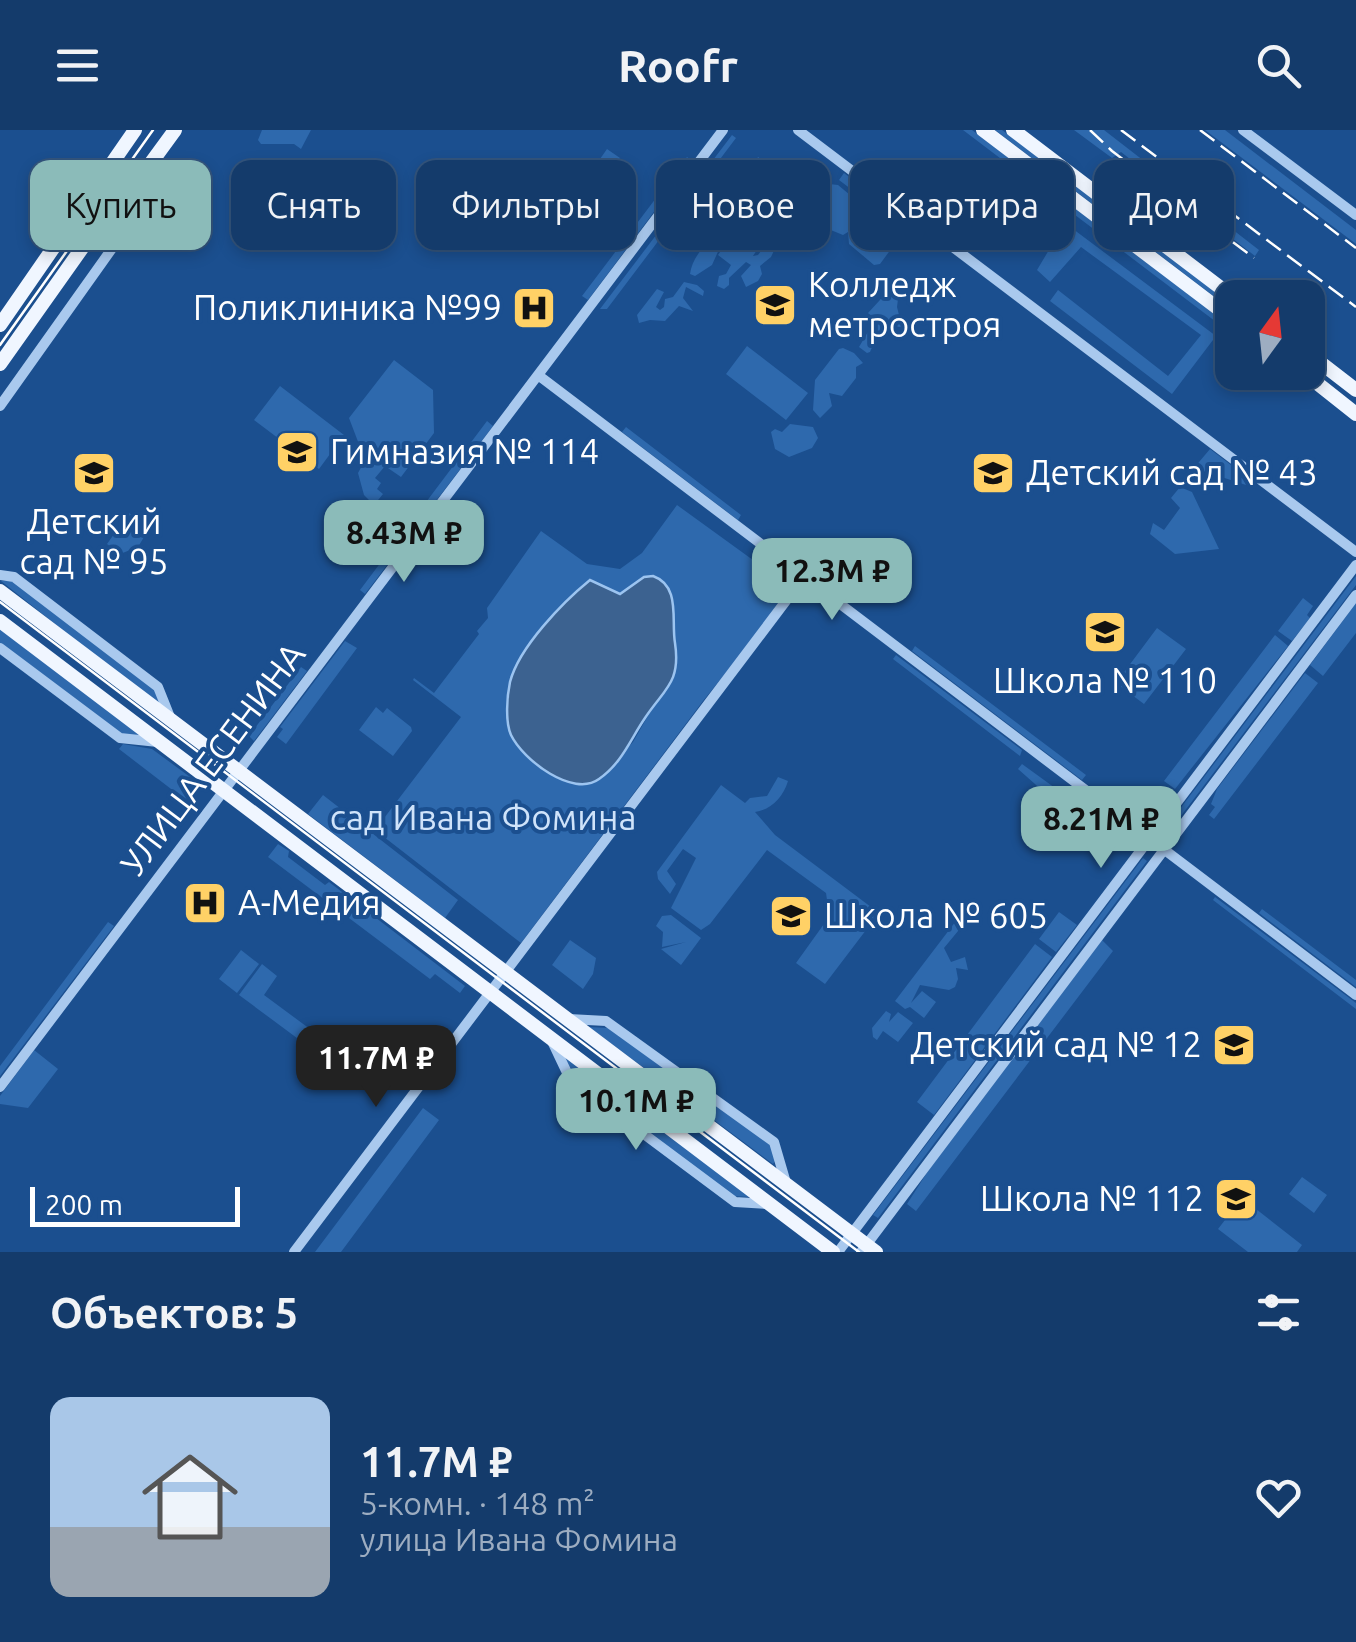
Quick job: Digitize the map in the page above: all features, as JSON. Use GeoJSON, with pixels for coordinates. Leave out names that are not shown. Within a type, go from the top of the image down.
{"type":"FeatureCollection","features":[{"type":"Feature","properties":{"kind":"main road"},"geometry":{"type":"LineString","coordinates":[[0,325],[135,130]]}},
{"type":"Feature","properties":{"kind":"main road"},"geometry":{"type":"LineString","coordinates":[[152,160],[175,130]]}},
{"type":"Feature","properties":{"kind":"main road"},"geometry":{"type":"LineString","coordinates":[[983,130],[1215,306]]}},
{"type":"Feature","properties":{"kind":"main road"},"geometry":{"type":"LineString","coordinates":[[1012,130],[1215,284]]}},
{"type":"Feature","properties":{"kind":"main road"},"geometry":{"type":"LineString","coordinates":[[0,364],[81,250]]}},
{"type":"Feature","properties":{"kind":"main road"},"geometry":{"type":"LineString","coordinates":[[1325,366],[1356,390]]}},
{"type":"Feature","properties":{"kind":"main road"},"geometry":{"type":"LineString","coordinates":[[1325,389],[1356,414]]}},
{"type":"Feature","properties":{"kind":"main road"},"geometry":{"type":"LineString","coordinates":[[0,592],[853,1234],[868,1250]]}},
{"type":"Feature","properties":{"kind":"main road"},"geometry":{"type":"LineString","coordinates":[[0,621],[836,1252]]}},
{"type":"Feature","properties":{"kind":"street","name":"УЛИЦА ЕСЕНИНА"},"geometry":{"type":"LineString","coordinates":[[0,1086],[723,130]]}},
{"type":"Feature","properties":{"kind":"street"},"geometry":{"type":"LineString","coordinates":[[798,130],[1356,552]]}},
{"type":"Feature","properties":{"kind":"street"},"geometry":{"type":"LineString","coordinates":[[1244,130],[1356,215]]}},
{"type":"Feature","properties":{"kind":"street"},"geometry":{"type":"LineString","coordinates":[[0,406],[111,250]]}},
{"type":"Feature","properties":{"kind":"street"},"geometry":{"type":"LineString","coordinates":[[538,376],[1356,995]]}},
{"type":"Feature","properties":{"kind":"street"},"geometry":{"type":"LineString","coordinates":[[836,1252],[1356,565]]}},
{"type":"Feature","properties":{"kind":"street"},"geometry":{"type":"LineString","coordinates":[[0,576],[14,577],[158,687],[173,722]]}},
{"type":"Feature","properties":{"kind":"street"},"geometry":{"type":"LineString","coordinates":[[294,1252],[804,577]]}},
{"type":"Feature","properties":{"kind":"street"},"geometry":{"type":"LineString","coordinates":[[868,1250],[1356,595]]}},
{"type":"Feature","properties":{"kind":"street"},"geometry":{"type":"LineString","coordinates":[[0,648],[120,738],[160,742]]}},
{"type":"Feature","properties":{"kind":"street"},"geometry":{"type":"LineString","coordinates":[[568,1019],[606,1020],[774,1142],[786,1184]]}},
{"type":"Feature","properties":{"kind":"green space"},"geometry":{"type":"Polygon","coordinates":[[[262,130],[311,130],[301,149],[294,144],[261,144],[258,140],[262,130]]]}},
{"type":"Feature","properties":{"kind":"green space"},"geometry":{"type":"Polygon","coordinates":[[[963,130],[972,130],[1012,160],[1003,160],[963,130]]]}},
{"type":"Feature","properties":{"kind":"green space"},"geometry":{"type":"Polygon","coordinates":[[[995,130],[1002,130],[1042,160],[1034,160],[995,130]]]}},
{"type":"Feature","properties":{"kind":"green space"},"geometry":{"type":"Polygon","coordinates":[[[1074,130],[1104,130],[1143,160],[1131,160],[1121,152],[1112,158],[1074,130]]]}},
{"type":"Feature","properties":{"kind":"green space"},"geometry":{"type":"Polygon","coordinates":[[[1205,130],[1225,130],[1356,230],[1356,244],[1205,130]]]}},
{"type":"Feature","properties":{"kind":"green space"},"geometry":{"type":"Polygon","coordinates":[[[732,135],[736,138],[719,160],[713,160],[732,135]]]}},
{"type":"Feature","properties":{"kind":"green space"},"geometry":{"type":"Polygon","coordinates":[[[607,149],[620,158],[619,160],[599,160],[607,149]]]}},
{"type":"Feature","properties":{"kind":"green space"},"geometry":{"type":"Polygon","coordinates":[[[844,173],[850,178],[850,188],[839,180],[844,173]]]}},
{"type":"Feature","properties":{"kind":"green space"},"geometry":{"type":"Polygon","coordinates":[[[830,184],[838,185],[850,195],[850,245],[848,232],[843,235],[830,230],[830,184]]]}},
{"type":"Feature","properties":{"kind":"green space"},"geometry":{"type":"Polygon","coordinates":[[[1074,184],[1094,200],[1094,205],[1074,190],[1074,184]]]}},
{"type":"Feature","properties":{"kind":"green space"},"geometry":{"type":"Polygon","coordinates":[[[656,198],[656,209],[636,236],[636,225],[656,198]]]}},
{"type":"Feature","properties":{"kind":"green space"},"geometry":{"type":"Polygon","coordinates":[[[1074,207],[1094,222],[1094,229],[1074,214],[1074,207]]]}},
{"type":"Feature","properties":{"kind":"green space"},"geometry":{"type":"Polygon","coordinates":[[[1074,230],[1094,245],[1094,250],[1101,250],[1215,337],[1172,394],[1050,301],[1058,290],[1168,376],[1201,335],[1081,247],[1050,282],[1037,270],[1049,250],[1074,250],[1074,230]]]}},
{"type":"Feature","properties":{"kind":"green space"},"geometry":{"type":"Polygon","coordinates":[[[1234,231],[1259,250],[1255,256],[1234,240],[1234,231]]]}},
{"type":"Feature","properties":{"kind":"green space"},"geometry":{"type":"Polygon","coordinates":[[[656,235],[656,244],[607,309],[600,309],[656,235]]]}},
{"type":"Feature","properties":{"kind":"green space"},"geometry":{"type":"Polygon","coordinates":[[[617,250],[625,250],[588,300],[582,296],[617,250]]]}},
{"type":"Feature","properties":{"kind":"green space"},"geometry":{"type":"Polygon","coordinates":[[[701,250],[719,250],[712,265],[695,276],[690,274],[701,250]]]}},
{"type":"Feature","properties":{"kind":"green space"},"geometry":{"type":"Polygon","coordinates":[[[721,250],[757,250],[753,256],[762,250],[774,250],[760,266],[762,274],[758,281],[746,287],[741,276],[751,265],[746,262],[729,278],[724,289],[717,286],[719,276],[726,274],[731,265],[718,255],[721,250]]]}},
{"type":"Feature","properties":{"kind":"green space"},"geometry":{"type":"Polygon","coordinates":[[[856,250],[890,250],[880,264],[874,265],[856,250]]]}},
{"type":"Feature","properties":{"kind":"green space"},"geometry":{"type":"Polygon","coordinates":[[[1121,250],[1130,250],[1215,314],[1215,321],[1121,250]]]}},
{"type":"Feature","properties":{"kind":"green space"},"geometry":{"type":"Polygon","coordinates":[[[1153,250],[1161,250],[1215,291],[1215,297],[1153,250]]]}},
{"type":"Feature","properties":{"kind":"green space"},"geometry":{"type":"Polygon","coordinates":[[[684,282],[704,291],[703,296],[686,287],[683,298],[693,311],[679,306],[665,321],[639,323],[637,315],[657,289],[664,292],[656,307],[660,310],[665,299],[673,297],[684,282]]]}},
{"type":"Feature","properties":{"kind":"green space"},"geometry":{"type":"Polygon","coordinates":[[[891,288],[899,291],[897,307],[902,327],[884,326],[883,336],[875,340],[867,353],[859,347],[875,320],[868,313],[891,288]]]}},
{"type":"Feature","properties":{"kind":"green space"},"geometry":{"type":"Polygon","coordinates":[[[747,346],[808,393],[786,420],[726,374],[747,346]]]}},
{"type":"Feature","properties":{"kind":"green space"},"geometry":{"type":"Polygon","coordinates":[[[843,348],[863,363],[856,367],[856,378],[842,396],[829,393],[832,406],[820,418],[813,410],[815,380],[843,348]]]}},
{"type":"Feature","properties":{"kind":"green space"},"geometry":{"type":"Polygon","coordinates":[[[394,360],[433,390],[434,433],[401,477],[385,466],[375,478],[381,483],[377,489],[383,494],[374,505],[364,495],[358,473],[365,460],[349,418],[394,360]]]}},
{"type":"Feature","properties":{"kind":"green space"},"geometry":{"type":"Polygon","coordinates":[[[280,386],[344,435],[319,469],[254,420],[280,386]]]}},
{"type":"Feature","properties":{"kind":"green space"},"geometry":{"type":"Polygon","coordinates":[[[487,421],[493,426],[365,594],[360,590],[487,421]]]}},
{"type":"Feature","properties":{"kind":"green space"},"geometry":{"type":"Polygon","coordinates":[[[790,424],[813,427],[818,438],[812,448],[789,457],[775,449],[771,432],[782,432],[790,424]]]}},
{"type":"Feature","properties":{"kind":"green space"},"geometry":{"type":"Polygon","coordinates":[[[626,427],[741,515],[738,520],[622,432],[626,427]]]}},
{"type":"Feature","properties":{"kind":"green space"},"geometry":{"type":"Polygon","coordinates":[[[1210,449],[1248,478],[1246,485],[1194,468],[1210,449]]]}},
{"type":"Feature","properties":{"kind":"green space"},"geometry":{"type":"Polygon","coordinates":[[[1180,487],[1192,492],[1219,549],[1175,554],[1150,534],[1153,523],[1164,530],[1180,508],[1171,498],[1180,487]]]}},
{"type":"Feature","properties":{"kind":"green space","name":"сад Ивана Фомина"},"geometry":{"type":"Polygon","coordinates":[[[677,505],[793,589],[703,701],[521,943],[375,830],[461,717],[413,680],[434,693],[479,634],[477,631],[488,618],[487,608],[541,531],[587,564],[620,569],[642,553],[677,505]],[[654,576],[644,577],[620,594],[613,594],[594,581],[562,605],[515,669],[511,735],[541,768],[578,785],[598,780],[633,742],[677,665],[673,610],[654,576]]]}},
{"type":"Feature","properties":{"kind":"green space"},"geometry":{"type":"Polygon","coordinates":[[[129,513],[150,527],[138,547],[120,554],[107,544],[129,513]]]}},
{"type":"Feature","properties":{"kind":"green space"},"geometry":{"type":"Polygon","coordinates":[[[1356,576],[1356,585],[1171,829],[1167,826],[1356,576]]]}},
{"type":"Feature","properties":{"kind":"green space"},"geometry":{"type":"Polygon","coordinates":[[[1,581],[15,581],[155,689],[161,708],[1,581]]]}},
{"type":"Feature","properties":{"kind":"green space"},"geometry":{"type":"Polygon","coordinates":[[[1303,598],[1313,606],[1307,615],[1310,618],[1292,641],[1278,631],[1303,598]]]}},
{"type":"Feature","properties":{"kind":"green space"},"geometry":{"type":"Polygon","coordinates":[[[1356,603],[1356,633],[1323,676],[1310,665],[1356,603]]]}},
{"type":"Feature","properties":{"kind":"green space"},"geometry":{"type":"Polygon","coordinates":[[[1157,628],[1186,649],[1144,704],[1116,683],[1157,628]]]}},
{"type":"Feature","properties":{"kind":"green space"},"geometry":{"type":"Polygon","coordinates":[[[0,629],[142,736],[121,736],[0,644],[0,629]]]}},
{"type":"Feature","properties":{"kind":"green space"},"geometry":{"type":"Polygon","coordinates":[[[1275,635],[1288,646],[1175,789],[1164,781],[1275,635]]]}},
{"type":"Feature","properties":{"kind":"green space"},"geometry":{"type":"Polygon","coordinates":[[[345,641],[357,648],[286,744],[277,737],[283,729],[280,727],[345,641]]]}},
{"type":"Feature","properties":{"kind":"green space"},"geometry":{"type":"Polygon","coordinates":[[[915,646],[1086,775],[1082,780],[912,651],[915,646]]]}},
{"type":"Feature","properties":{"kind":"green space"},"geometry":{"type":"Polygon","coordinates":[[[896,655],[1022,750],[1020,756],[893,659],[896,655]]]}},
{"type":"Feature","properties":{"kind":"green space"},"geometry":{"type":"Polygon","coordinates":[[[301,667],[307,671],[254,741],[249,736],[301,667]]]}},
{"type":"Feature","properties":{"kind":"green space"},"geometry":{"type":"Polygon","coordinates":[[[1305,673],[1318,683],[1214,819],[1209,815],[1215,807],[1211,804],[1217,789],[1305,673]]]}},
{"type":"Feature","properties":{"kind":"green space"},"geometry":{"type":"Polygon","coordinates":[[[376,707],[383,713],[387,708],[411,727],[393,756],[359,730],[376,707]]]}},
{"type":"Feature","properties":{"kind":"green space"},"geometry":{"type":"Polygon","coordinates":[[[123,744],[152,749],[201,785],[188,802],[119,749],[123,744]]]}},
{"type":"Feature","properties":{"kind":"green space"},"geometry":{"type":"Polygon","coordinates":[[[1022,764],[1073,801],[1069,806],[1061,807],[1018,769],[1022,764]]]}},
{"type":"Feature","properties":{"kind":"green space"},"geometry":{"type":"Polygon","coordinates":[[[778,777],[788,781],[783,793],[771,806],[755,812],[775,835],[879,913],[825,984],[796,963],[834,910],[829,914],[826,893],[767,850],[710,924],[701,930],[671,908],[696,858],[683,849],[667,871],[676,884],[670,894],[658,879],[657,872],[721,785],[745,803],[750,798],[767,796],[778,777]]]}},
{"type":"Feature","properties":{"kind":"green space"},"geometry":{"type":"Polygon","coordinates":[[[323,795],[458,900],[445,918],[308,814],[323,795]]]}},
{"type":"Feature","properties":{"kind":"green space"},"geometry":{"type":"Polygon","coordinates":[[[278,844],[289,851],[288,857],[325,885],[329,882],[465,986],[460,993],[435,974],[430,979],[268,857],[278,844]]]}},
{"type":"Feature","properties":{"kind":"green space"},"geometry":{"type":"Polygon","coordinates":[[[1143,858],[1147,861],[878,1218],[873,1215],[1143,858]]]}},
{"type":"Feature","properties":{"kind":"green space"},"geometry":{"type":"Polygon","coordinates":[[[1215,897],[1356,1003],[1356,1009],[1213,900],[1215,897]]]}},
{"type":"Feature","properties":{"kind":"green space"},"geometry":{"type":"Polygon","coordinates":[[[1262,909],[1356,980],[1356,987],[1259,913],[1262,909]]]}},
{"type":"Feature","properties":{"kind":"green space"},"geometry":{"type":"Polygon","coordinates":[[[1059,912],[1077,925],[1056,952],[1039,939],[1059,912]]]}},
{"type":"Feature","properties":{"kind":"green space"},"geometry":{"type":"Polygon","coordinates":[[[671,915],[701,938],[681,965],[661,949],[686,942],[662,947],[663,932],[656,926],[662,916],[671,915]]]}},
{"type":"Feature","properties":{"kind":"green space"},"geometry":{"type":"Polygon","coordinates":[[[959,917],[963,925],[944,948],[951,962],[965,957],[968,970],[956,968],[958,979],[949,990],[920,985],[911,1003],[922,991],[936,1002],[924,1018],[895,1001],[959,917]]]}},
{"type":"Feature","properties":{"kind":"green space"},"geometry":{"type":"Polygon","coordinates":[[[108,922],[114,926],[0,1076],[0,1066],[108,922]]]}},
{"type":"Feature","properties":{"kind":"green space"},"geometry":{"type":"Polygon","coordinates":[[[570,940],[596,958],[593,974],[583,989],[552,965],[570,940]]]}},
{"type":"Feature","properties":{"kind":"green space"},"geometry":{"type":"Polygon","coordinates":[[[1102,940],[1113,951],[916,1211],[907,1204],[928,1171],[1102,940]]]}},
{"type":"Feature","properties":{"kind":"green space"},"geometry":{"type":"Polygon","coordinates":[[[1035,944],[1052,957],[934,1115],[917,1102],[1035,944]]]}},
{"type":"Feature","properties":{"kind":"green space"},"geometry":{"type":"Polygon","coordinates":[[[241,950],[259,964],[237,993],[219,979],[241,950]]]}},
{"type":"Feature","properties":{"kind":"green space"},"geometry":{"type":"Polygon","coordinates":[[[262,964],[277,976],[264,995],[314,1032],[305,1044],[239,995],[262,964]]]}},
{"type":"Feature","properties":{"kind":"green space"},"geometry":{"type":"Polygon","coordinates":[[[886,1011],[891,1014],[889,1022],[898,1012],[913,1023],[898,1042],[883,1031],[877,1040],[873,1037],[872,1028],[886,1011]]]}},
{"type":"Feature","properties":{"kind":"green space"},"geometry":{"type":"Polygon","coordinates":[[[589,1027],[610,1028],[771,1145],[773,1164],[589,1027]]]}},
{"type":"Feature","properties":{"kind":"green space"},"geometry":{"type":"Polygon","coordinates":[[[34,1050],[58,1069],[28,1108],[0,1104],[0,1096],[34,1050]]]}},
{"type":"Feature","properties":{"kind":"green space"},"geometry":{"type":"Polygon","coordinates":[[[564,1055],[751,1197],[731,1196],[577,1081],[564,1055]]]}},
{"type":"Feature","properties":{"kind":"green space"},"geometry":{"type":"Polygon","coordinates":[[[423,1108],[439,1120],[341,1252],[315,1252],[423,1108]]]}},
{"type":"Feature","properties":{"kind":"green space"},"geometry":{"type":"Polygon","coordinates":[[[1302,1177],[1327,1195],[1314,1213],[1289,1194],[1302,1177]]]}},
{"type":"Feature","properties":{"kind":"green space"},"geometry":{"type":"Polygon","coordinates":[[[1242,1198],[1302,1245],[1297,1252],[1248,1252],[1218,1229],[1242,1198]]]}},
{"type":"Feature","properties":{"kind":"shaded area"},"geometry":{"type":"Polygon","coordinates":[[[653,576],[668,587],[673,605],[676,668],[669,685],[620,758],[599,779],[576,784],[550,774],[517,745],[508,723],[510,682],[522,654],[543,626],[590,580],[620,594],[644,577],[653,576]]]}},
{"type":"Feature","properties":{"kind":"tram line"},"geometry":{"type":"LineString","coordinates":[[0,345],[153,130]]}},
{"type":"Feature","properties":{"kind":"tram line"},"geometry":{"type":"LineString","coordinates":[[0,602],[859,1252]]}},
{"type":"Feature","properties":{"kind":"railway"},"geometry":{"type":"LineString","coordinates":[[1090,130],[1112,151],[1254,258]]}},
{"type":"Feature","properties":{"kind":"railway"},"geometry":{"type":"LineString","coordinates":[[1121,130],[1356,307]]}},
{"type":"Feature","properties":{"kind":"railway"},"geometry":{"type":"LineString","coordinates":[[1200,130],[1356,248]]}},
{"type":"Feature","properties":{"kind":"place","name":"Колледж метростроя"},"geometry":{"type":"Point","coordinates":[775,305]}},
{"type":"Feature","properties":{"kind":"place","name":"Поликлиника №99"},"geometry":{"type":"Point","coordinates":[534,308]}},
{"type":"Feature","properties":{"kind":"place","name":"Гимназия № 114"},"geometry":{"type":"Point","coordinates":[297,452]}},
{"type":"Feature","properties":{"kind":"place","name":"Детский сад № 95"},"geometry":{"type":"Point","coordinates":[94,473]}},
{"type":"Feature","properties":{"kind":"place","name":"Детский сад № 43"},"geometry":{"type":"Point","coordinates":[993,473]}},
{"type":"Feature","properties":{"kind":"place","name":"Школа № 110"},"geometry":{"type":"Point","coordinates":[1105,632]}},
{"type":"Feature","properties":{"kind":"place","name":"А-Медия"},"geometry":{"type":"Point","coordinates":[205,903]}},
{"type":"Feature","properties":{"kind":"place","name":"Школа № 605"},"geometry":{"type":"Point","coordinates":[791,916]}},
{"type":"Feature","properties":{"kind":"place","name":"Детский сад № 12"},"geometry":{"type":"Point","coordinates":[1234,1045]}},
{"type":"Feature","properties":{"kind":"place","name":"Школа № 112"},"geometry":{"type":"Point","coordinates":[1236,1199]}}]}
